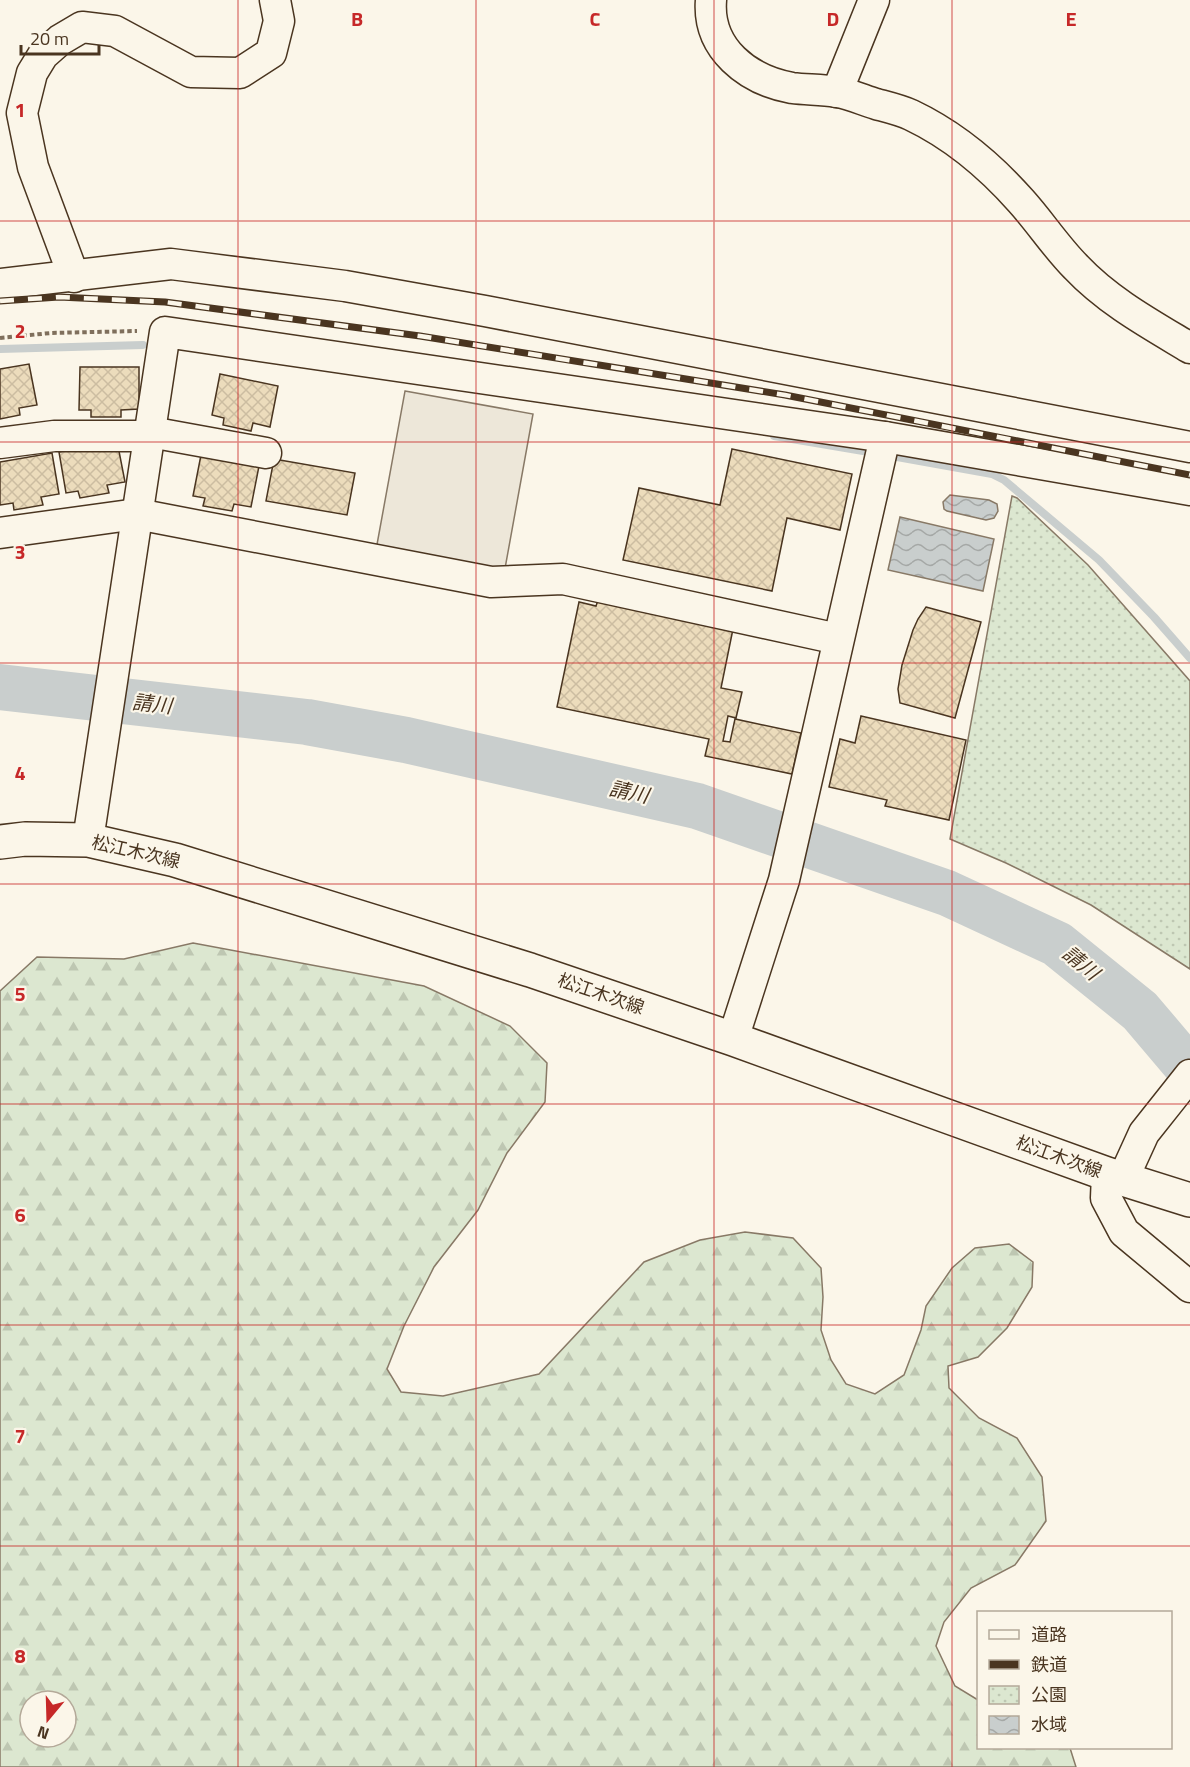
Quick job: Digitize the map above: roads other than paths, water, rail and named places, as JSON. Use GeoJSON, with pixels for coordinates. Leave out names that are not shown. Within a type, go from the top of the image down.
{"type":"FeatureCollection","features":[{"type":"Feature","properties":{"kind":"main road","name":"松江木次線"},"geometry":{"type":"LineString","coordinates":[[0,842],[25,839],[88,840],[175,860],[530,970],[733,1039],[1115,1177],[1185,1198]]}},
{"type":"Feature","properties":{"kind":"street"},"geometry":{"type":"LineString","coordinates":[[74,277],[33,167],[22,113],[32,73],[43,55],[60,40],[82,27],[115,31],[190,72],[240,73],[271,52],[279,21],[275,0]]}},
{"type":"Feature","properties":{"kind":"street"},"geometry":{"type":"LineString","coordinates":[[711,0],[713,24],[721,43],[744,69],[791,88],[837,92],[909,114],[945,135],[974,155],[1021,201],[1074,266],[1100,291],[1190,348]]}},
{"type":"Feature","properties":{"kind":"street"},"geometry":{"type":"LineString","coordinates":[[837,92],[874,0]]}},
{"type":"Feature","properties":{"kind":"street"},"geometry":{"type":"LineString","coordinates":[[0,284],[171,264],[345,286],[1190,447]]}},
{"type":"Feature","properties":{"kind":"street"},"geometry":{"type":"LineString","coordinates":[[88,840],[165,332],[882,450],[1190,490]]}},
{"type":"Feature","properties":{"kind":"street"},"geometry":{"type":"LineString","coordinates":[[0,443],[54,435],[149,434],[266,453]]}},
{"type":"Feature","properties":{"kind":"street"},"geometry":{"type":"LineString","coordinates":[[733,1039],[784,880],[882,450]]}},
{"type":"Feature","properties":{"kind":"street"},"geometry":{"type":"LineString","coordinates":[[0,533],[136,514],[491,582],[563,579],[838,639]]}},
{"type":"Feature","properties":{"kind":"street"},"geometry":{"type":"LineString","coordinates":[[1190,1075],[1144,1133],[1115,1177],[1106,1198],[1124,1232],[1190,1287]]}},
{"type":"Feature","properties":{"kind":"water"},"geometry":{"type":"Polygon","coordinates":[[[950,495],[989,500],[997,504],[998,511],[994,518],[986,520],[947,511],[944,509],[943,502],[950,495]]]}},
{"type":"Feature","properties":{"kind":"water"},"geometry":{"type":"Polygon","coordinates":[[[900,517],[994,539],[983,591],[888,570],[900,517]]]}},
{"type":"Feature","properties":{"kind":"waterway"},"geometry":{"type":"LineString","coordinates":[[0,349],[143,345]]}},
{"type":"Feature","properties":{"kind":"waterway"},"geometry":{"type":"LineString","coordinates":[[774,436],[875,453]]}},
{"type":"Feature","properties":{"kind":"waterway"},"geometry":{"type":"LineString","coordinates":[[886,455],[992,474],[1004,480],[1099,560],[1190,658]]}},
{"type":"Feature","properties":{"kind":"waterway","name":"請川"},"geometry":{"type":"LineString","coordinates":[[0,687],[307,722],[406,740],[697,806],[947,893],[1057,944],[1140,1011],[1190,1070]]}},
{"type":"Feature","properties":{"kind":"railway"},"geometry":{"type":"LineString","coordinates":[[0,301],[59,297],[165,302],[420,336],[785,395],[1190,475]]}}]}
